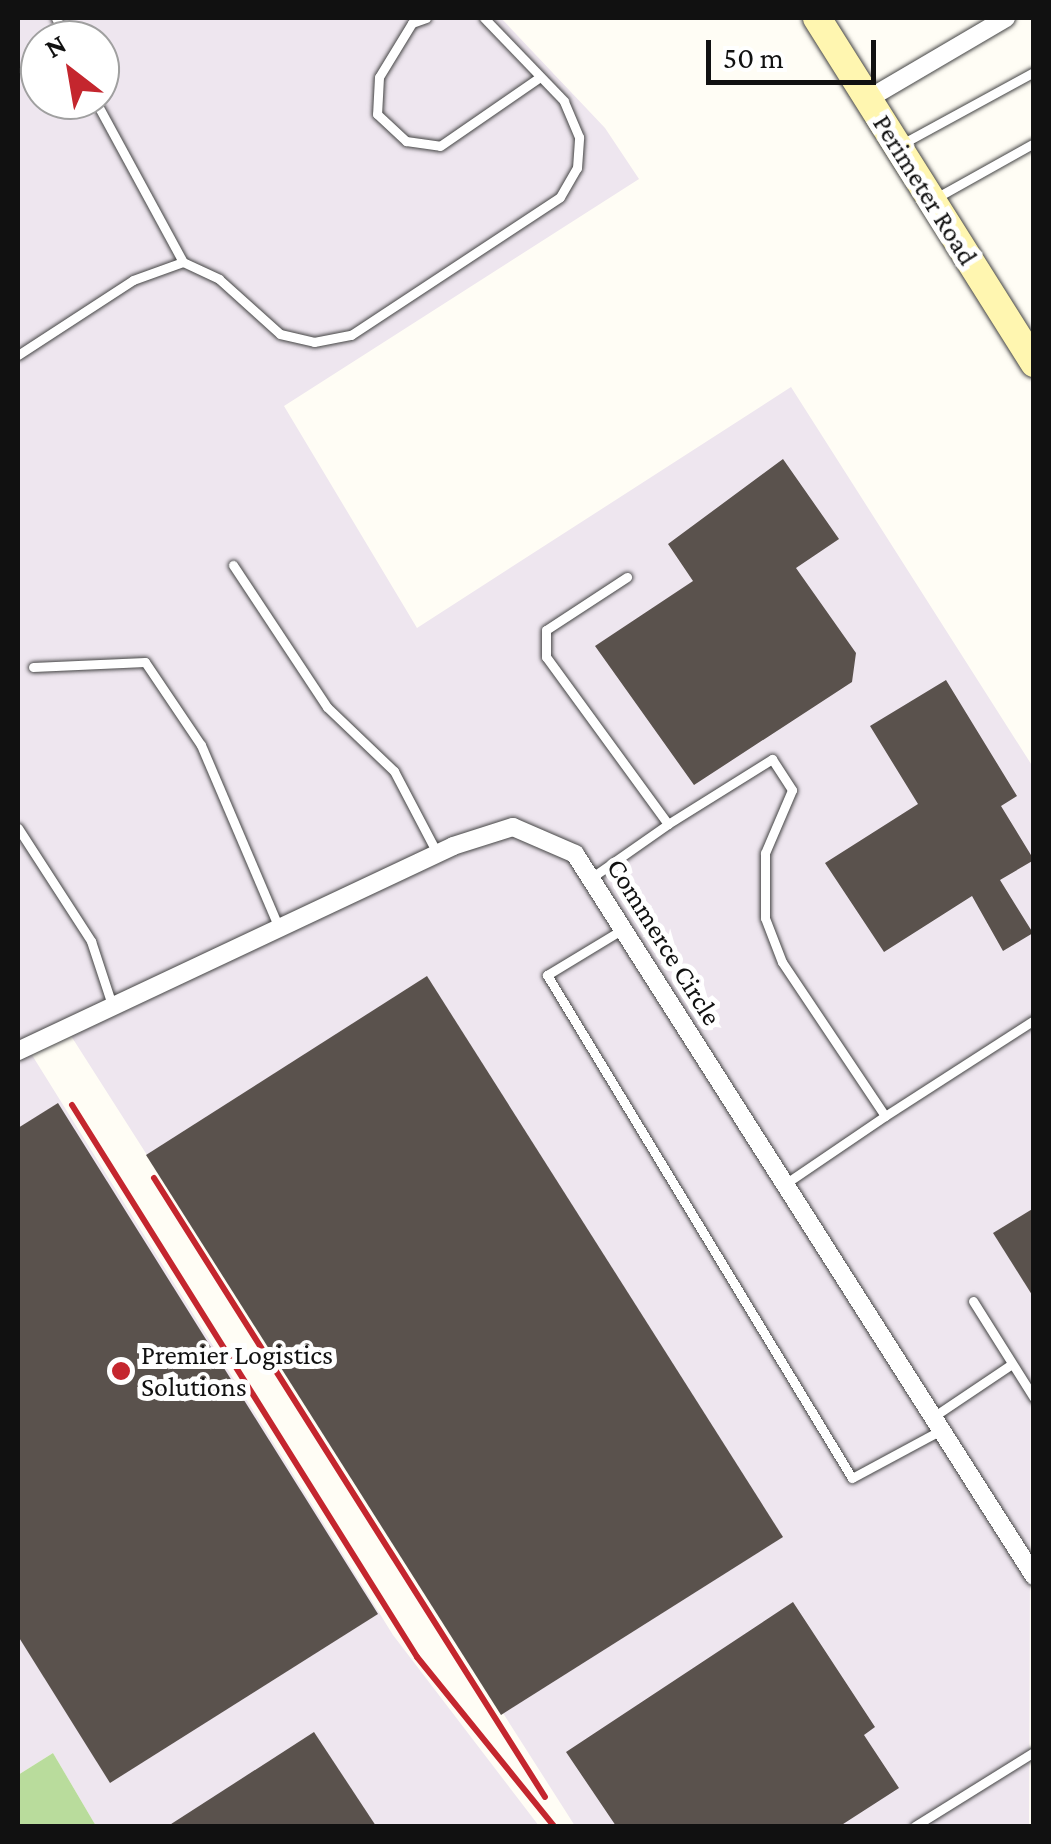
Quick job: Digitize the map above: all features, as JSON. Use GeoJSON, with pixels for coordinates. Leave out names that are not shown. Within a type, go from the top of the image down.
{"type":"FeatureCollection","features":[{"type":"Feature","properties":{"kind":"street","name":"Perimeter Road"},"geometry":{"type":"LineString","coordinates":[[817,18],[1034,363]]}},
{"type":"Feature","properties":{"kind":"street"},"geometry":{"type":"LineString","coordinates":[[868,100],[1006,18]]}},
{"type":"Feature","properties":{"kind":"street","name":"Commerce Circle"},"geometry":{"type":"LineString","coordinates":[[18,1050],[437,854],[514,827],[575,854],[1031,1564]]}},
{"type":"Feature","properties":{"kind":"lane"},"geometry":{"type":"LineString","coordinates":[[426,18],[412,23],[379,77],[377,114],[406,141],[440,146],[540,76]]}},
{"type":"Feature","properties":{"kind":"lane"},"geometry":{"type":"LineString","coordinates":[[106,120],[183,262],[219,279],[280,334],[314,342],[351,335],[560,197],[577,168],[579,137],[540,76],[483,18]]}},
{"type":"Feature","properties":{"kind":"lane"},"geometry":{"type":"LineString","coordinates":[[898,147],[1034,72]]}},
{"type":"Feature","properties":{"kind":"lane"},"geometry":{"type":"LineString","coordinates":[[931,200],[1034,143]]}},
{"type":"Feature","properties":{"kind":"lane"},"geometry":{"type":"LineString","coordinates":[[18,356],[133,280],[183,262]]}},
{"type":"Feature","properties":{"kind":"lane"},"geometry":{"type":"LineString","coordinates":[[233,565],[328,708],[394,771],[437,854]]}},
{"type":"Feature","properties":{"kind":"lane"},"geometry":{"type":"LineString","coordinates":[[627,576],[546,630],[546,657],[668,824]]}},
{"type":"Feature","properties":{"kind":"lane"},"geometry":{"type":"LineString","coordinates":[[32,666],[145,662],[201,745],[279,928]]}},
{"type":"Feature","properties":{"kind":"lane"},"geometry":{"type":"LineString","coordinates":[[591,878],[668,824],[772,760],[792,790],[766,853],[765,918],[782,962],[885,1116]]}},
{"type":"Feature","properties":{"kind":"lane"},"geometry":{"type":"LineString","coordinates":[[18,828],[91,941],[112,1006]]}},
{"type":"Feature","properties":{"kind":"lane"},"geometry":{"type":"LineString","coordinates":[[623,929],[547,975],[852,1478],[937,1423],[1012,1364]]}},
{"type":"Feature","properties":{"kind":"lane"},"geometry":{"type":"LineString","coordinates":[[785,1184],[1034,1020]]}},
{"type":"Feature","properties":{"kind":"lane"},"geometry":{"type":"LineString","coordinates":[[973,1302],[1034,1398]]}},
{"type":"Feature","properties":{"kind":"lane"},"geometry":{"type":"LineString","coordinates":[[915,1826],[1034,1752]]}},
{"type":"Feature","properties":{"kind":"shaded area"},"geometry":{"type":"Polygon","coordinates":[[[18,18],[501,18],[605,128],[639,179],[284,406],[417,628],[791,387],[1033,767],[1029,1826],[575,1826],[66,1028],[27,1047],[393,1635],[539,1826],[96,1826],[53,1753],[18,1775],[18,18]]]}},
{"type":"Feature","properties":{"kind":"green space"},"geometry":{"type":"Polygon","coordinates":[[[53,1753],[96,1826],[18,1826],[18,1775],[53,1753]]]}},
{"type":"Feature","properties":{"kind":"building"},"geometry":{"type":"Polygon","coordinates":[[[783,459],[839,539],[796,568],[856,653],[852,682],[694,785],[595,646],[693,581],[668,544],[783,459]]]}},
{"type":"Feature","properties":{"kind":"building"},"geometry":{"type":"Polygon","coordinates":[[[946,680],[1017,796],[1001,806],[1034,860],[1000,880],[1033,933],[1003,951],[972,896],[884,952],[825,863],[918,804],[870,726],[946,680]]]}},
{"type":"Feature","properties":{"kind":"building"},"geometry":{"type":"Polygon","coordinates":[[[427,976],[783,1537],[501,1715],[146,1155],[427,976]]]}},
{"type":"Feature","properties":{"kind":"building","name":"Premier Logistics Solutions"},"geometry":{"type":"Polygon","coordinates":[[[58,1103],[378,1614],[110,1783],[18,1636],[18,1128],[58,1103]]]}},
{"type":"Feature","properties":{"kind":"building"},"geometry":{"type":"Polygon","coordinates":[[[1034,1208],[1034,1298],[993,1233],[1034,1208]]]}},
{"type":"Feature","properties":{"kind":"building"},"geometry":{"type":"Polygon","coordinates":[[[793,1602],[875,1727],[864,1735],[899,1788],[840,1826],[616,1826],[566,1752],[793,1602]]]}},
{"type":"Feature","properties":{"kind":"building"},"geometry":{"type":"Polygon","coordinates":[[[314,1732],[376,1826],[168,1826],[314,1732]]]}},
{"type":"Feature","properties":{"kind":"railway"},"geometry":{"type":"LineString","coordinates":[[72,1105],[417,1657],[554,1826]]}},
{"type":"Feature","properties":{"kind":"railway"},"geometry":{"type":"LineString","coordinates":[[154,1178],[545,1797]]}},
{"type":"Feature","properties":{"kind":"place","name":"Premier Logistics Solutions"},"geometry":{"type":"Point","coordinates":[121,1371]}}]}
